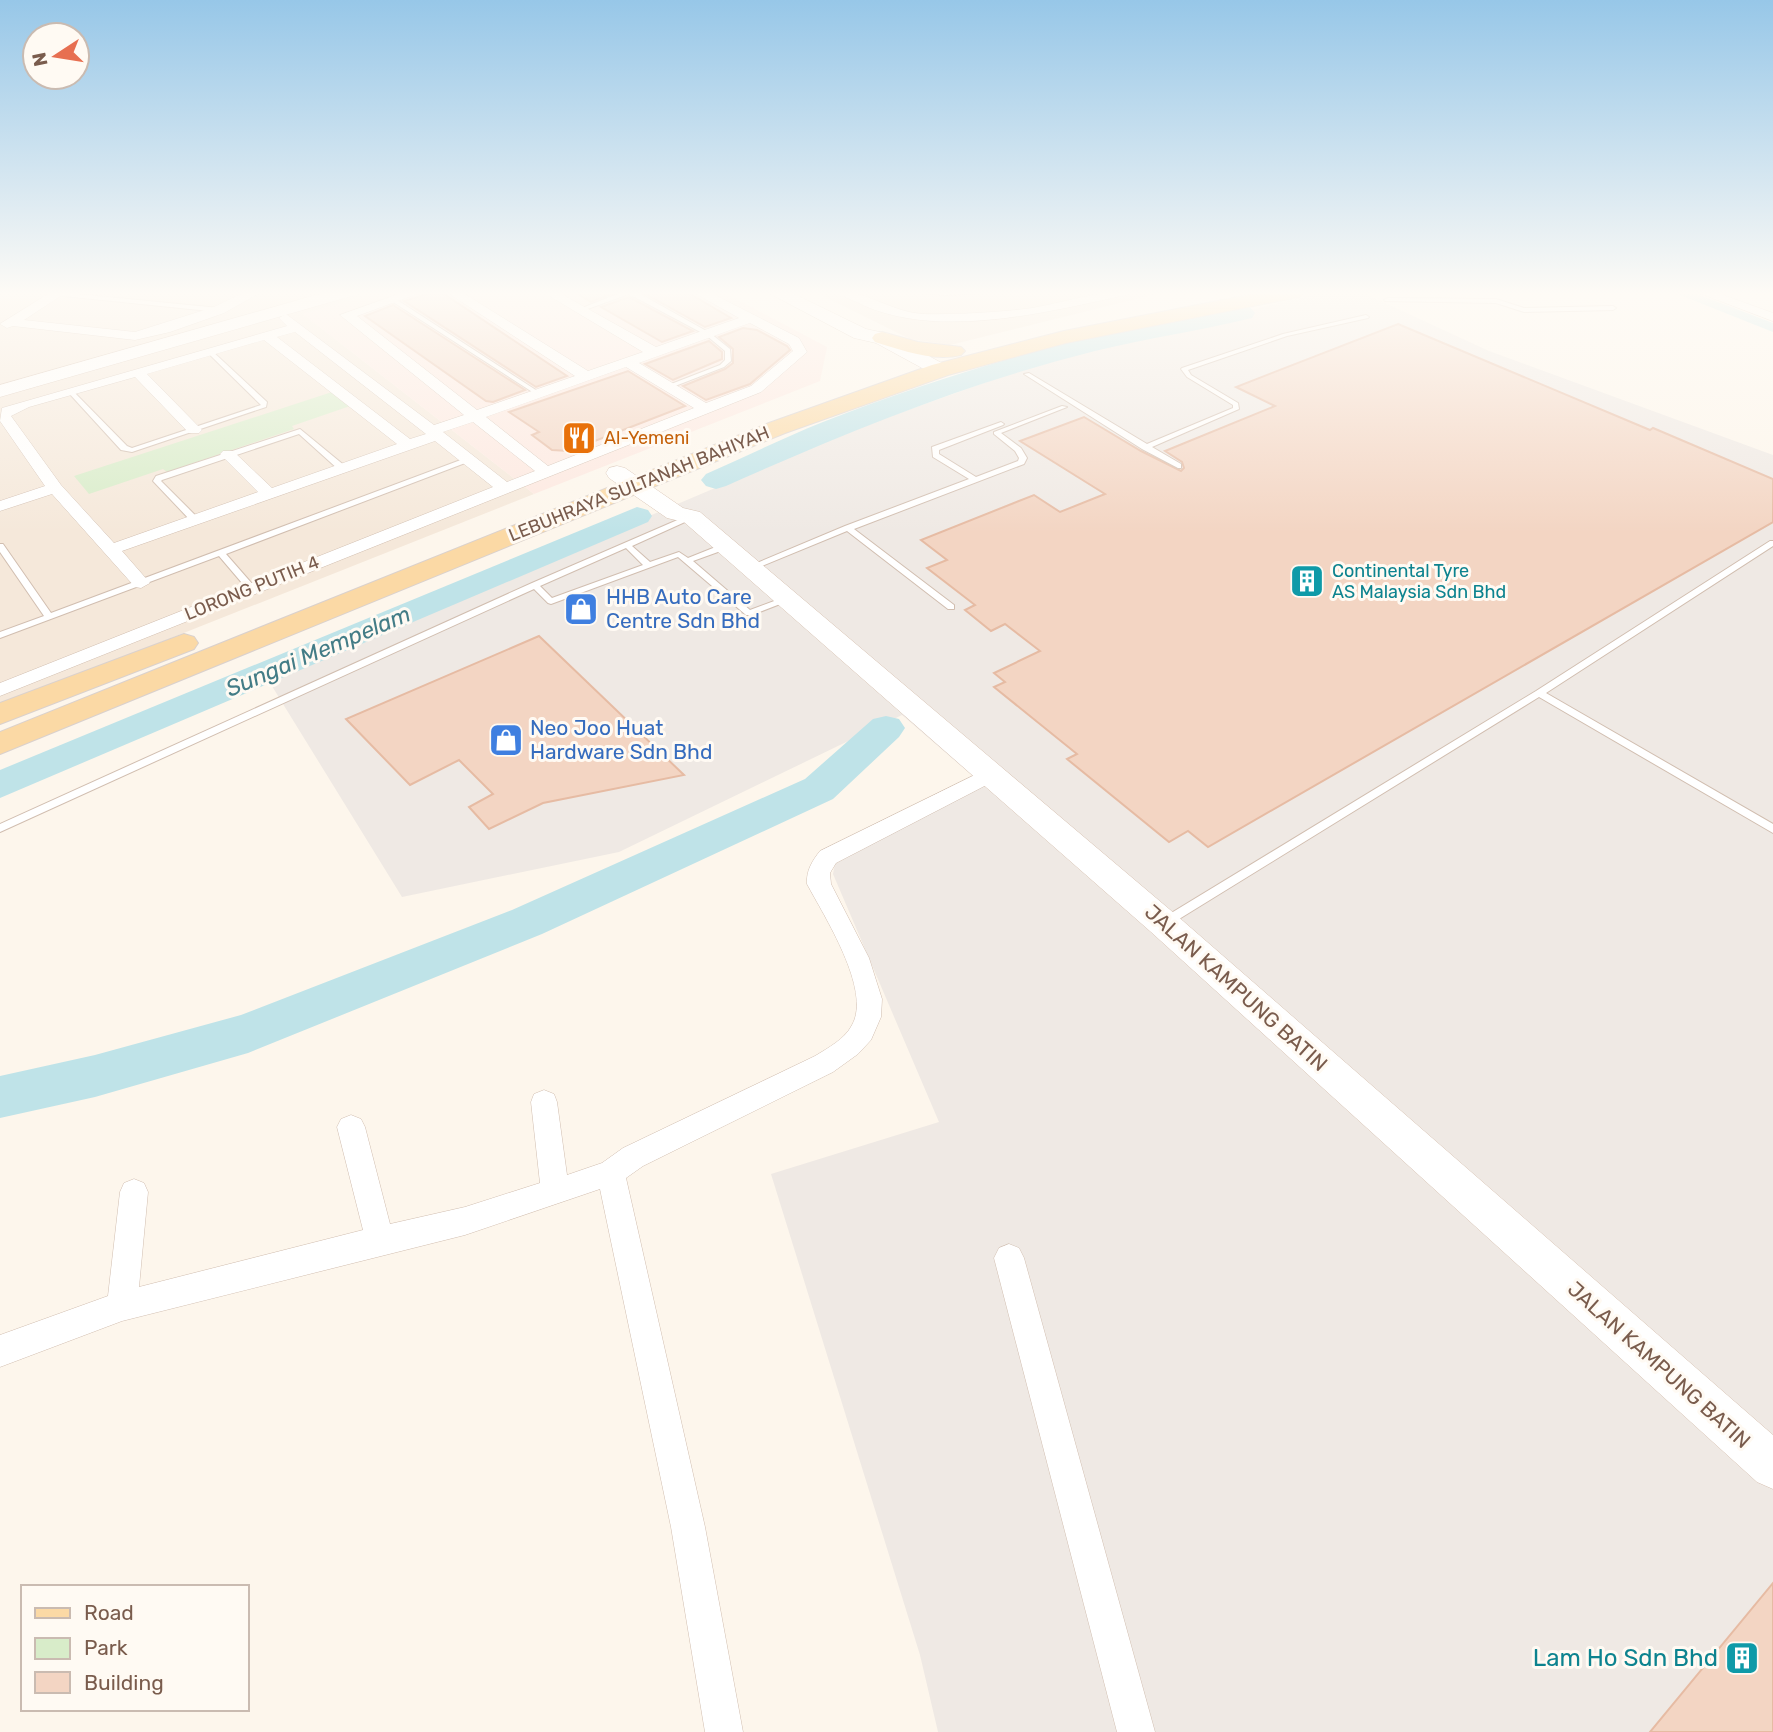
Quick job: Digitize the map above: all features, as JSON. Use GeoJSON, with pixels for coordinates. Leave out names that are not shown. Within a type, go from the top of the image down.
{"type":"FeatureCollection","features":[{"type":"Feature","properties":{"kind":"main road","name":"LEBUHRAYA SULTANAH BAHIYAH"},"geometry":{"type":"LineString","coordinates":[[0,714],[636,475],[759,416],[873,372]]}},
{"type":"Feature","properties":{"kind":"main road","name":"LEBUHRAYA SULTANAH BAHIYAH"},"geometry":{"type":"LineString","coordinates":[[0,744],[593,502],[636,475],[702,458],[912,372]]}},
{"type":"Feature","properties":{"kind":"main road"},"geometry":{"type":"LineString","coordinates":[[593,502],[629,497],[677,505],[682,477],[702,458]]}},
{"type":"Feature","properties":{"kind":"street"},"geometry":{"type":"LineString","coordinates":[[0,391],[58,372]]}},
{"type":"Feature","properties":{"kind":"street"},"geometry":{"type":"LineString","coordinates":[[141,583],[55,488],[4,416],[15,407],[138,372],[194,430]]}},
{"type":"Feature","properties":{"kind":"street"},"geometry":{"type":"LineString","coordinates":[[314,372],[408,445]]}},
{"type":"Feature","properties":{"kind":"street"},"geometry":{"type":"LineString","coordinates":[[356,372],[505,488],[756,389],[776,372]]}},
{"type":"Feature","properties":{"kind":"street"},"geometry":{"type":"LineString","coordinates":[[419,372],[546,472]]}},
{"type":"Feature","properties":{"kind":"street"},"geometry":{"type":"LineString","coordinates":[[579,372],[587,377]]}},
{"type":"Feature","properties":{"kind":"street"},"geometry":{"type":"LineString","coordinates":[[112,549],[408,445],[475,416],[601,372]]}},
{"type":"Feature","properties":{"kind":"street"},"geometry":{"type":"LineString","coordinates":[[644,372],[705,409]]}},
{"type":"Feature","properties":{"kind":"street"},"geometry":{"type":"LineString","coordinates":[[228,454],[268,493]]}},
{"type":"Feature","properties":{"kind":"street","name":"JALAN KAMPUNG BATIN"},"geometry":{"type":"LineString","coordinates":[[636,475],[677,505],[1163,923],[1773,1466]]}},
{"type":"Feature","properties":{"kind":"street"},"geometry":{"type":"LineString","coordinates":[[0,506],[55,488]]}},
{"type":"Feature","properties":{"kind":"street","name":"LORONG PUTIH 4"},"geometry":{"type":"LineString","coordinates":[[0,690],[505,488]]}},
{"type":"Feature","properties":{"kind":"street"},"geometry":{"type":"LineString","coordinates":[[0,1351],[122,1306],[465,1221],[555,1193],[611,1173],[633,1157],[824,1064],[852,1045],[869,1018],[867,985],[818,884],[817,873],[821,865],[828,857],[991,774]]}},
{"type":"Feature","properties":{"kind":"street"},"geometry":{"type":"LineString","coordinates":[[544,1102],[555,1193]]}},
{"type":"Feature","properties":{"kind":"street"},"geometry":{"type":"LineString","coordinates":[[351,1127],[380,1240]]}},
{"type":"Feature","properties":{"kind":"street"},"geometry":{"type":"LineString","coordinates":[[611,1173],[688,1528],[724,1732]]}},
{"type":"Feature","properties":{"kind":"street"},"geometry":{"type":"LineString","coordinates":[[122,1306],[134,1192]]}},
{"type":"Feature","properties":{"kind":"street"},"geometry":{"type":"LineString","coordinates":[[1009,1258],[1136,1732]]}},
{"type":"Feature","properties":{"kind":"lane"},"geometry":{"type":"LineString","coordinates":[[69,391],[124,448],[142,447],[257,409],[265,403],[231,372]]}},
{"type":"Feature","properties":{"kind":"lane"},"geometry":{"type":"LineString","coordinates":[[505,372],[539,394]]}},
{"type":"Feature","properties":{"kind":"lane"},"geometry":{"type":"LineString","coordinates":[[668,387],[707,372]]}},
{"type":"Feature","properties":{"kind":"lane"},"geometry":{"type":"LineString","coordinates":[[1145,447],[1236,409],[1236,404],[1186,372]]}},
{"type":"Feature","properties":{"kind":"lane"},"geometry":{"type":"LineString","coordinates":[[1027,374],[1066,403],[1178,466]]}},
{"type":"Feature","properties":{"kind":"lane"},"geometry":{"type":"LineString","coordinates":[[689,560],[738,557],[848,528],[1021,462],[1023,458],[1018,450],[996,433],[1066,403]]}},
{"type":"Feature","properties":{"kind":"lane"},"geometry":{"type":"LineString","coordinates":[[976,480],[936,455],[935,449],[1066,403]]}},
{"type":"Feature","properties":{"kind":"lane"},"geometry":{"type":"LineString","coordinates":[[194,519],[157,481],[164,475],[300,431],[342,468]]}},
{"type":"Feature","properties":{"kind":"lane"},"geometry":{"type":"LineString","coordinates":[[0,635],[469,460]]}},
{"type":"Feature","properties":{"kind":"lane"},"geometry":{"type":"LineString","coordinates":[[0,828],[627,545],[677,505]]}},
{"type":"Feature","properties":{"kind":"lane"},"geometry":{"type":"LineString","coordinates":[[848,528],[951,607]]}},
{"type":"Feature","properties":{"kind":"lane"},"geometry":{"type":"LineString","coordinates":[[1163,923],[1539,693],[1772,544]]}},
{"type":"Feature","properties":{"kind":"lane"},"geometry":{"type":"LineString","coordinates":[[627,545],[648,564]]}},
{"type":"Feature","properties":{"kind":"lane"},"geometry":{"type":"LineString","coordinates":[[0,546],[49,617]]}},
{"type":"Feature","properties":{"kind":"lane"},"geometry":{"type":"LineString","coordinates":[[221,553],[251,588]]}},
{"type":"Feature","properties":{"kind":"lane"},"geometry":{"type":"LineString","coordinates":[[535,585],[551,601],[679,554],[749,613],[785,598]]}},
{"type":"Feature","properties":{"kind":"lane"},"geometry":{"type":"LineString","coordinates":[[1539,693],[1773,829]]}},
{"type":"Feature","properties":{"kind":"shaded area"},"geometry":{"type":"Polygon","coordinates":[[[0,372],[377,372],[534,494],[0,706],[0,372]]]}},
{"type":"Feature","properties":{"kind":"shaded area"},"geometry":{"type":"Polygon","coordinates":[[[377,372],[822,372],[820,381],[534,494],[377,372]]]}},
{"type":"Feature","properties":{"kind":"shaded area"},"geometry":{"type":"Polygon","coordinates":[[[1546,372],[1773,455],[1773,1732],[938,1732],[920,1655],[771,1174],[939,1122],[833,874],[835,864],[983,785],[902,715],[619,852],[402,897],[267,678],[852,430],[1012,373],[1546,372]]]}},
{"type":"Feature","properties":{"kind":"green space"},"geometry":{"type":"Polygon","coordinates":[[[335,391],[353,405],[292,426],[294,429],[167,472],[163,469],[89,494],[74,476],[335,391]]]}},
{"type":"Feature","properties":{"kind":"building"},"geometry":{"type":"Polygon","coordinates":[[[444,372],[497,372],[525,390],[493,402],[486,401],[444,372]]]}},
{"type":"Feature","properties":{"kind":"building"},"geometry":{"type":"Polygon","coordinates":[[[513,372],[561,372],[567,376],[536,387],[513,372]]]}},
{"type":"Feature","properties":{"kind":"building"},"geometry":{"type":"Polygon","coordinates":[[[626,372],[685,406],[569,451],[552,450],[532,435],[539,432],[509,412],[626,372]]]}},
{"type":"Feature","properties":{"kind":"building"},"geometry":{"type":"Polygon","coordinates":[[[659,372],[692,372],[673,380],[659,372]]]}},
{"type":"Feature","properties":{"kind":"building"},"geometry":{"type":"Polygon","coordinates":[[[718,372],[764,372],[750,384],[706,400],[683,386],[718,372]]]}},
{"type":"Feature","properties":{"kind":"building","name":"Continental Tyre AS Malaysia Sdn Bhd"},"geometry":{"type":"Polygon","coordinates":[[[1275,372],[1512,372],[1773,479],[1773,522],[1208,847],[1188,831],[1169,842],[1067,759],[1077,754],[994,687],[1005,682],[994,673],[1040,651],[1005,624],[991,631],[965,610],[975,605],[927,568],[947,560],[921,540],[1034,495],[1060,512],[1105,494],[1020,441],[1084,417],[1181,471],[1184,468],[1182,462],[1165,451],[1275,406],[1236,387],[1275,372]]]}},
{"type":"Feature","properties":{"kind":"building","name":"Neo Joo Huat Hardware Sdn Bhd"},"geometry":{"type":"Polygon","coordinates":[[[539,636],[684,775],[543,803],[489,829],[469,807],[493,794],[459,760],[410,785],[346,719],[539,636]]]}},
{"type":"Feature","properties":{"kind":"building","name":"Lam Ho Sdn Bhd"},"geometry":{"type":"Polygon","coordinates":[[[1773,1583],[1773,1732],[1650,1732],[1773,1583]]]}},
{"type":"Feature","properties":{"kind":"waterway","name":"Sungai Mempelam"},"geometry":{"type":"LineString","coordinates":[[716,480],[833,428],[932,391],[993,372]]}},
{"type":"Feature","properties":{"kind":"waterway","name":"Sungai Mempelam"},"geometry":{"type":"LineString","coordinates":[[0,785],[637,516]]}},
{"type":"Feature","properties":{"kind":"waterway"},"geometry":{"type":"LineString","coordinates":[[0,1097],[95,1076],[248,1033],[527,922],[819,789],[886,728]]}},
{"type":"Feature","properties":{"kind":"place","name":"Al-Yemeni"},"geometry":{"type":"Point","coordinates":[579,438]}},
{"type":"Feature","properties":{"kind":"place","name":"Continental Tyre AS Malaysia Sdn Bhd"},"geometry":{"type":"Point","coordinates":[1307,581]}},
{"type":"Feature","properties":{"kind":"place","name":"HHB Auto Care Centre Sdn Bhd"},"geometry":{"type":"Point","coordinates":[581,609]}},
{"type":"Feature","properties":{"kind":"place","name":"Neo Joo Huat Hardware Sdn Bhd"},"geometry":{"type":"Point","coordinates":[506,740]}},
{"type":"Feature","properties":{"kind":"place","name":"Lam Ho Sdn Bhd"},"geometry":{"type":"Point","coordinates":[1742,1658]}}]}
